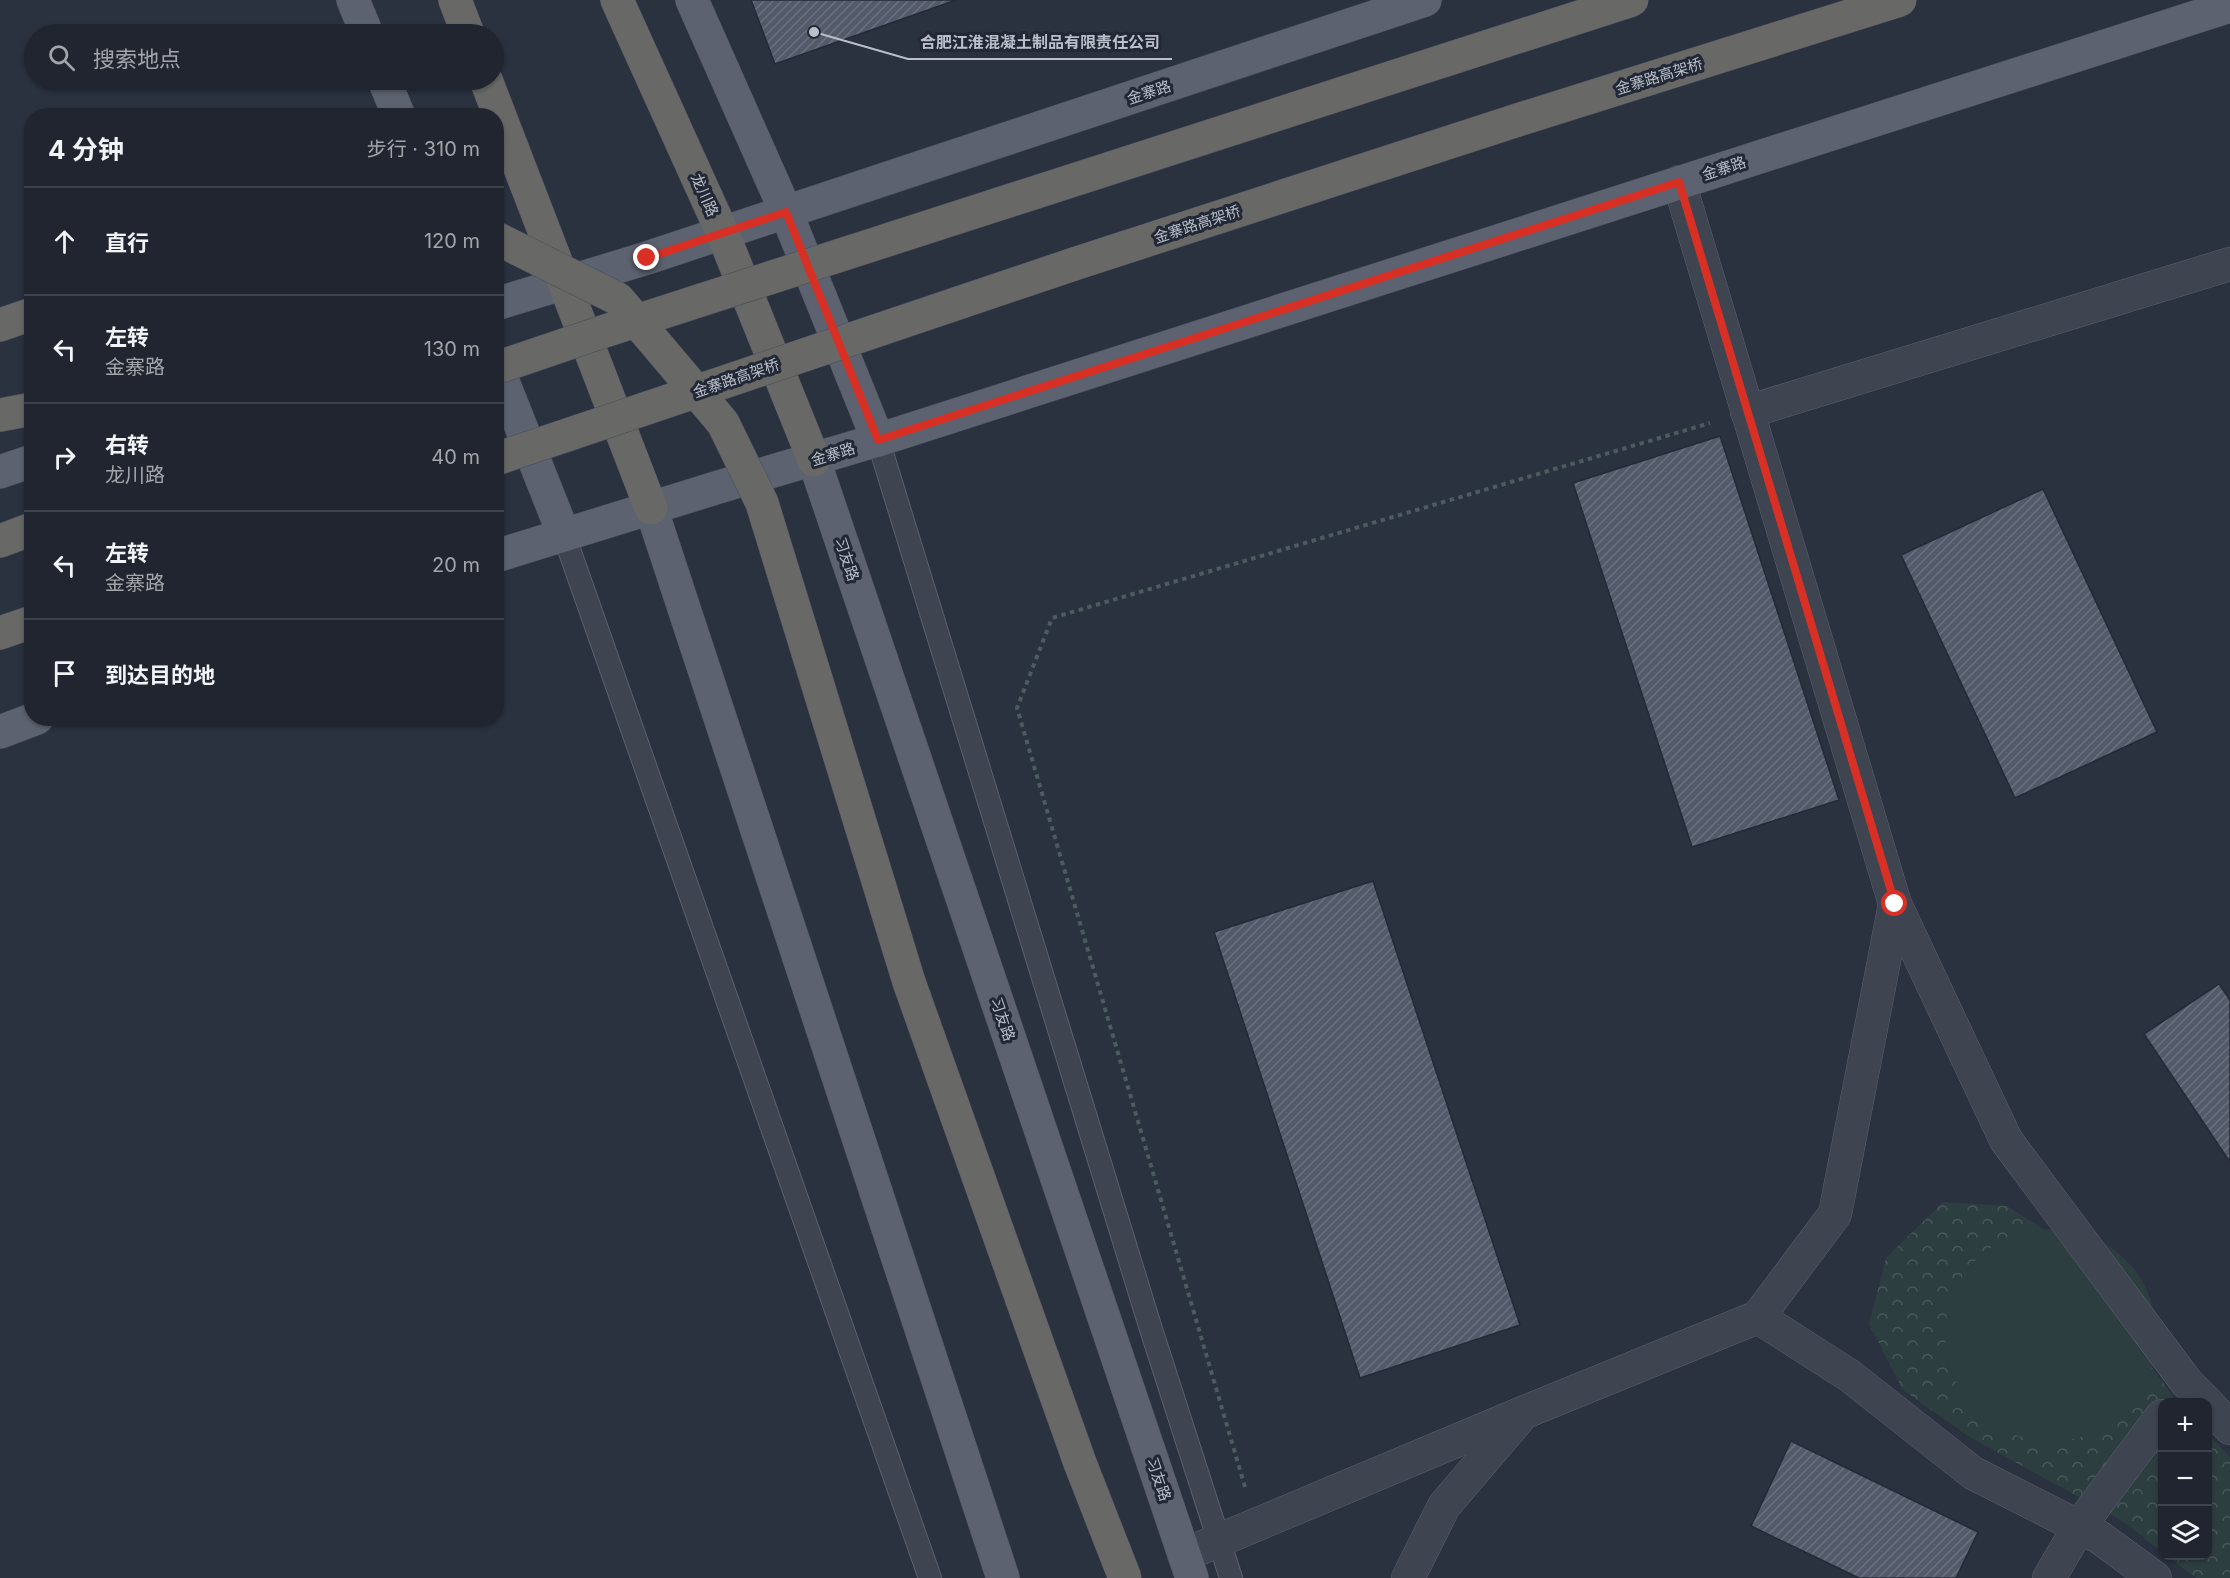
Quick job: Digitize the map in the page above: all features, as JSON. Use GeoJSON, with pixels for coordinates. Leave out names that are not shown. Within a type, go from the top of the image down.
{"type":"FeatureCollection","features":[{"type":"Feature","properties":{"kind":"highway"},"geometry":{"type":"LineString","coordinates":[[455,0],[464,24]]}},
{"type":"Feature","properties":{"kind":"highway","name":"龙川路"},"geometry":{"type":"LineString","coordinates":[[617,0],[723,234],[814,460]]}},
{"type":"Feature","properties":{"kind":"highway"},"geometry":{"type":"LineString","coordinates":[[504,363],[1632,0]]}},
{"type":"Feature","properties":{"kind":"highway","name":"金寨路高架桥"},"geometry":{"type":"LineString","coordinates":[[504,456],[1086,260],[1524,118],[1900,0]]}},
{"type":"Feature","properties":{"kind":"highway"},"geometry":{"type":"LineString","coordinates":[[490,90],[497,108]]}},
{"type":"Feature","properties":{"kind":"highway"},"geometry":{"type":"LineString","coordinates":[[504,126],[651,508]]}},
{"type":"Feature","properties":{"kind":"highway"},"geometry":{"type":"LineString","coordinates":[[504,242],[618,299],[723,423],[762,503],[909,982],[1080,1463],[1125,1578]]}},
{"type":"Feature","properties":{"kind":"highway"},"geometry":{"type":"LineString","coordinates":[[0,325],[24,317]]}},
{"type":"Feature","properties":{"kind":"highway"},"geometry":{"type":"LineString","coordinates":[[0,415],[24,410]]}},
{"type":"Feature","properties":{"kind":"highway"},"geometry":{"type":"LineString","coordinates":[[0,541],[24,532]]}},
{"type":"Feature","properties":{"kind":"highway"},"geometry":{"type":"LineString","coordinates":[[0,633],[24,625]]}},
{"type":"Feature","properties":{"kind":"main road"},"geometry":{"type":"LineString","coordinates":[[353,0],[363,24]]}},
{"type":"Feature","properties":{"kind":"main road"},"geometry":{"type":"LineString","coordinates":[[692,0],[786,212],[878,440]]}},
{"type":"Feature","properties":{"kind":"main road","name":"金寨路"},"geometry":{"type":"LineString","coordinates":[[504,302],[723,234],[1425,0]]}},
{"type":"Feature","properties":{"kind":"main road","name":"金寨路"},"geometry":{"type":"LineString","coordinates":[[504,554],[878,440],[2230,6]]}},
{"type":"Feature","properties":{"kind":"main road"},"geometry":{"type":"LineString","coordinates":[[388,90],[396,108]]}},
{"type":"Feature","properties":{"kind":"main road"},"geometry":{"type":"LineString","coordinates":[[504,386],[564,535]]}},
{"type":"Feature","properties":{"kind":"main road","name":"习友路"},"geometry":{"type":"LineString","coordinates":[[814,460],[1188,1567]]}},
{"type":"Feature","properties":{"kind":"main road"},"geometry":{"type":"LineString","coordinates":[[0,472],[24,464]]}},
{"type":"Feature","properties":{"kind":"main road"},"geometry":{"type":"LineString","coordinates":[[651,508],[1003,1578]]}},
{"type":"Feature","properties":{"kind":"main road"},"geometry":{"type":"LineString","coordinates":[[0,732],[24,723]]}},
{"type":"Feature","properties":{"kind":"street"},"geometry":{"type":"LineString","coordinates":[[1679,182],[1895,904],[2006,1140],[2193,1398]]}},
{"type":"Feature","properties":{"kind":"street"},"geometry":{"type":"LineString","coordinates":[[1747,412],[2230,264]]}},
{"type":"Feature","properties":{"kind":"street"},"geometry":{"type":"LineString","coordinates":[[1188,1567],[1218,1541],[1758,1317],[1835,1214],[1895,904]]}},
{"type":"Feature","properties":{"kind":"street"},"geometry":{"type":"LineString","coordinates":[[1758,1317],[1850,1376],[1973,1473],[2099,1537],[2155,1578]]}},
{"type":"Feature","properties":{"kind":"street"},"geometry":{"type":"LineString","coordinates":[[1408,1578],[1444,1506],[1525,1412]]}},
{"type":"Feature","properties":{"kind":"street"},"geometry":{"type":"LineString","coordinates":[[2212,1413],[2230,1428]]}},
{"type":"Feature","properties":{"kind":"street"},"geometry":{"type":"LineString","coordinates":[[2049,1578],[2079,1527],[2158,1423]]}},
{"type":"Feature","properties":{"kind":"lane"},"geometry":{"type":"LineString","coordinates":[[878,440],[1150,1326],[1231,1578]]}},
{"type":"Feature","properties":{"kind":"lane"},"geometry":{"type":"LineString","coordinates":[[564,535],[930,1578]]}},
{"type":"Feature","properties":{"kind":"path"},"geometry":{"type":"LineString","coordinates":[[1256,1525],[1017,708],[1052,618],[1747,412]]}},
{"type":"Feature","properties":{"kind":"green space"},"geometry":{"type":"Polygon","coordinates":[[[1943,1202],[2007,1206],[2052,1235],[2094,1287],[2174,1398],[2158,1398],[2158,1549],[2124,1522],[1968,1436],[1903,1390],[1869,1324],[1886,1258],[1943,1202]]]}},
{"type":"Feature","properties":{"kind":"green space"},"geometry":{"type":"Polygon","coordinates":[[[2041,1229],[2061,1229],[2082,1233],[2101,1241],[2126,1260],[2139,1276],[2149,1294],[2155,1314],[2157,1335],[2155,1356],[2149,1376],[2139,1394],[2126,1410],[2101,1429],[2082,1437],[2061,1441],[2041,1441],[2020,1437],[2001,1429],[1969,1402],[1957,1385],[1949,1366],[1945,1345],[1945,1325],[1949,1304],[1957,1285],[1984,1253],[2001,1241],[2020,1233],[2041,1229]]]}},
{"type":"Feature","properties":{"kind":"green space"},"geometry":{"type":"Polygon","coordinates":[[[2212,1438],[2230,1457],[2230,1578],[2196,1578],[2172,1560],[2212,1560],[2212,1438]]]}},
{"type":"Feature","properties":{"kind":"building"},"geometry":{"type":"Polygon","coordinates":[[[751,0],[956,0],[775,64],[751,0]]]}},
{"type":"Feature","properties":{"kind":"building"},"geometry":{"type":"Polygon","coordinates":[[[1720,436],[1839,800],[1692,847],[1573,483],[1720,436]]]}},
{"type":"Feature","properties":{"kind":"building"},"geometry":{"type":"Polygon","coordinates":[[[2043,489],[2157,732],[2015,798],[1901,555],[2043,489]]]}},
{"type":"Feature","properties":{"kind":"building"},"geometry":{"type":"Polygon","coordinates":[[[1373,881],[1520,1325],[1360,1378],[1214,932],[1373,881]]]}},
{"type":"Feature","properties":{"kind":"building"},"geometry":{"type":"Polygon","coordinates":[[[2219,984],[2230,1000],[2230,1162],[2144,1034],[2219,984]]]}},
{"type":"Feature","properties":{"kind":"building"},"geometry":{"type":"Polygon","coordinates":[[[1791,1441],[1978,1532],[1956,1578],[1859,1578],[1751,1526],[1791,1441]]]}},
{"type":"Feature","properties":{"kind":"place","name":"合肥江淮混凝土制品有限责任公司"},"geometry":{"type":"Point","coordinates":[814,32]}},
{"type":"Feature","properties":{"kind":"route"},"geometry":{"type":"LineString","coordinates":[[647,258],[786,212],[878,440],[1679,182],[1895,904]]}}]}
